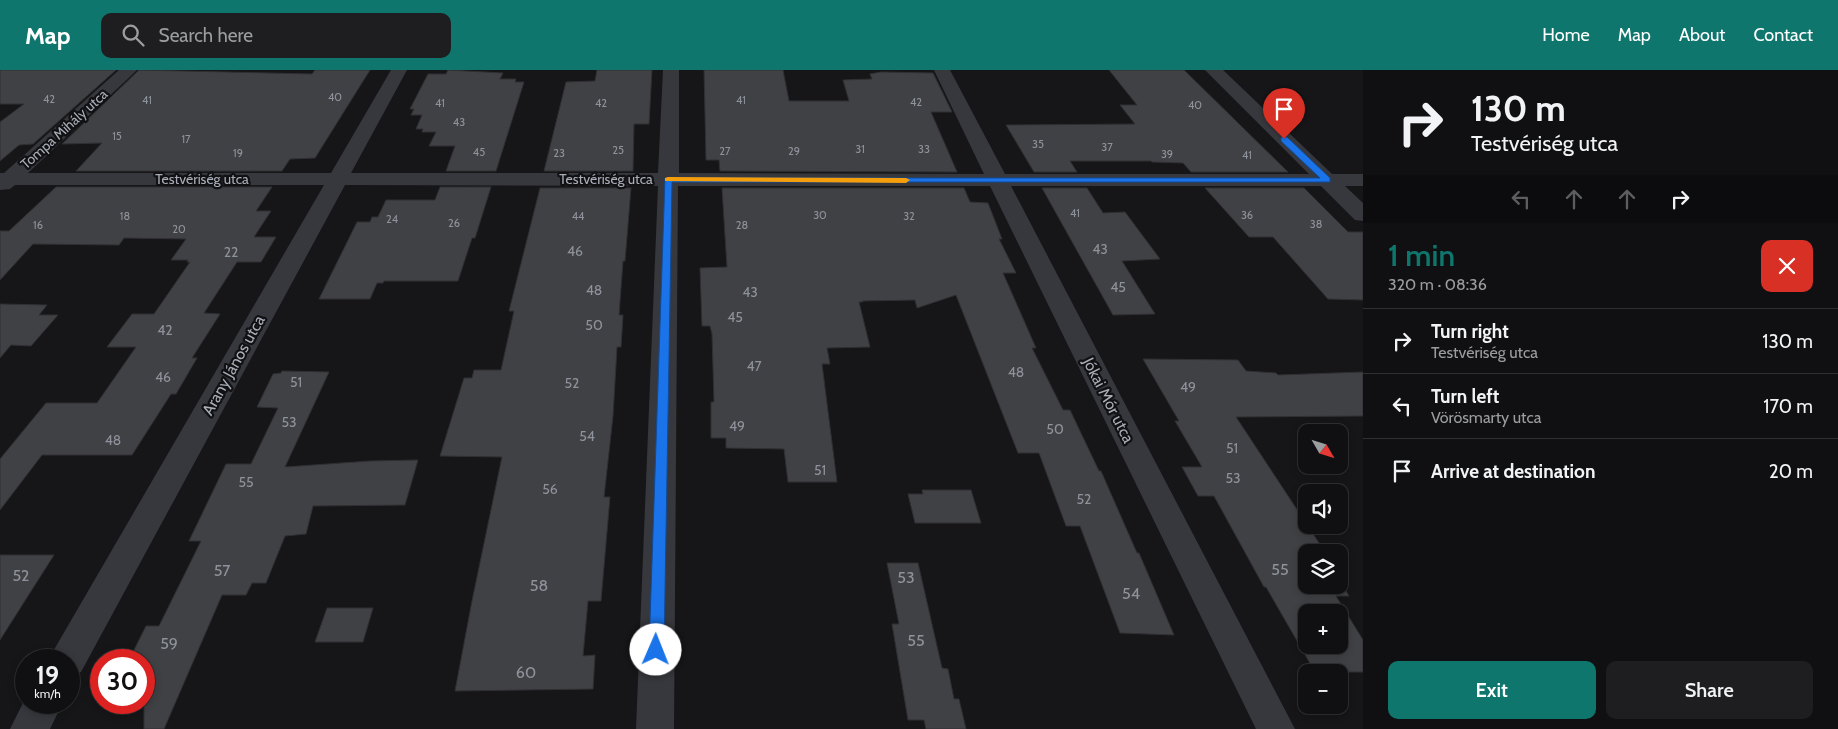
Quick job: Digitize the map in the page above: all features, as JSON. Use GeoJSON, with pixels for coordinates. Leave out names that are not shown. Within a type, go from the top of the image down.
{"type":"FeatureCollection","features":[{"type":"Feature","properties":{"kind":"street","name":"Tompa Mihály utca"},"geometry":{"type":"LineString","coordinates":[[3,182],[129,70]]}},
{"type":"Feature","properties":{"kind":"street","name":"Arany János utca"},"geometry":{"type":"LineString","coordinates":[[74,649],[399,70]]}},
{"type":"Feature","properties":{"kind":"street"},"geometry":{"type":"LineString","coordinates":[[654,729],[671,70]]}},
{"type":"Feature","properties":{"kind":"street","name":"Jókai Mór utca"},"geometry":{"type":"LineString","coordinates":[[942,70],[1276,729]]}},
{"type":"Feature","properties":{"kind":"street"},"geometry":{"type":"LineString","coordinates":[[1213,70],[1363,215]]}},
{"type":"Feature","properties":{"kind":"street","name":"Testvériség utca"},"geometry":{"type":"LineString","coordinates":[[3,182],[338,178],[1363,180]]}},
{"type":"Feature","properties":{"kind":"street"},"geometry":{"type":"LineString","coordinates":[[30,729],[38,714]]}},
{"type":"Feature","properties":{"kind":"building"},"geometry":{"type":"Polygon","coordinates":[[[0,70],[116,70],[33,144],[19,145],[0,161],[0,122],[24,104],[0,104],[0,70]]]}},
{"type":"Feature","properties":{"kind":"building"},"geometry":{"type":"Polygon","coordinates":[[[139,70],[312,74],[315,70],[370,70],[315,158],[290,159],[282,171],[76,171],[102,143],[62,144],[139,70]]]}},
{"type":"Feature","properties":{"kind":"building"},"geometry":{"type":"Polygon","coordinates":[[[448,70],[503,73],[500,79],[516,79],[515,82],[524,82],[496,171],[446,171],[455,146],[429,146],[436,132],[422,132],[423,129],[416,129],[422,115],[411,115],[414,109],[410,109],[428,74],[446,74],[448,70]]]}},
{"type":"Feature","properties":{"kind":"building"},"geometry":{"type":"Polygon","coordinates":[[[597,70],[652,70],[649,124],[634,124],[633,171],[544,171],[566,82],[595,81],[597,70]]]}},
{"type":"Feature","properties":{"kind":"building"},"geometry":{"type":"Polygon","coordinates":[[[704,70],[783,70],[789,101],[849,101],[843,80],[872,79],[870,74],[881,72],[933,73],[952,112],[931,112],[957,172],[720,171],[719,160],[706,160],[704,70]]]}},
{"type":"Feature","properties":{"kind":"building"},"geometry":{"type":"Polygon","coordinates":[[[1109,70],[1184,70],[1288,172],[1191,172],[1183,163],[1070,161],[1077,172],[1034,172],[1006,125],[1135,124],[1120,105],[1137,105],[1109,70]]]}},
{"type":"Feature","properties":{"kind":"building"},"geometry":{"type":"Polygon","coordinates":[[[56,187],[272,187],[256,211],[271,211],[254,237],[276,237],[261,262],[237,262],[204,313],[220,314],[192,358],[197,358],[176,394],[171,394],[132,455],[42,455],[0,510],[0,459],[46,403],[97,403],[136,347],[107,347],[132,314],[154,314],[190,262],[187,262],[188,260],[171,260],[186,239],[124,238],[119,245],[33,244],[0,280],[0,231],[9,231],[56,187]]]}},
{"type":"Feature","properties":{"kind":"building"},"geometry":{"type":"Polygon","coordinates":[[[440,187],[491,187],[475,238],[472,238],[458,281],[384,281],[383,283],[377,283],[370,299],[319,299],[357,222],[370,222],[372,217],[378,217],[386,200],[435,200],[440,187]]]}},
{"type":"Feature","properties":{"kind":"building"},"geometry":{"type":"Polygon","coordinates":[[[540,188],[631,188],[619,315],[623,315],[621,347],[617,347],[613,416],[604,497],[610,497],[601,601],[588,601],[583,656],[595,655],[593,689],[455,691],[502,457],[440,456],[464,378],[472,378],[474,370],[501,370],[514,311],[509,311],[540,188]]]}},
{"type":"Feature","properties":{"kind":"building"},"geometry":{"type":"Polygon","coordinates":[[[722,188],[964,188],[970,202],[988,203],[1002,239],[999,239],[1016,273],[1003,273],[1036,348],[1032,348],[1063,410],[1070,410],[1099,471],[1101,471],[1174,635],[1120,633],[1080,526],[1066,526],[1039,453],[1018,453],[956,295],[917,308],[915,300],[859,302],[870,347],[827,348],[830,364],[822,364],[837,482],[788,482],[784,449],[726,448],[726,438],[711,438],[711,402],[714,402],[712,334],[710,326],[702,326],[700,268],[727,267],[722,188]]]}},
{"type":"Feature","properties":{"kind":"building"},"geometry":{"type":"Polygon","coordinates":[[[1042,188],[1087,188],[1103,213],[1125,212],[1160,259],[1122,261],[1155,314],[1113,315],[1042,188]]]}},
{"type":"Feature","properties":{"kind":"building"},"geometry":{"type":"Polygon","coordinates":[[[1205,188],[1304,188],[1348,232],[1363,232],[1363,300],[1328,299],[1273,237],[1249,237],[1205,188]]]}},
{"type":"Feature","properties":{"kind":"building"},"geometry":{"type":"Polygon","coordinates":[[[0,304],[47,305],[39,315],[58,315],[31,346],[11,345],[0,358],[0,304]]]}},
{"type":"Feature","properties":{"kind":"building"},"geometry":{"type":"Polygon","coordinates":[[[1143,359],[1238,360],[1246,371],[1276,373],[1278,375],[1363,372],[1363,416],[1236,417],[1298,511],[1298,534],[1313,534],[1320,544],[1298,544],[1298,594],[1348,594],[1349,596],[1336,596],[1341,604],[1298,604],[1298,643],[1266,587],[1264,587],[1214,496],[1198,496],[1182,467],[1202,467],[1175,421],[1179,421],[1143,359]]]}},
{"type":"Feature","properties":{"kind":"building"},"geometry":{"type":"Polygon","coordinates":[[[282,371],[329,372],[285,467],[370,461],[418,460],[405,505],[313,506],[306,534],[285,536],[266,583],[252,583],[246,595],[222,595],[164,729],[144,729],[144,714],[155,714],[155,649],[134,649],[146,626],[159,626],[201,541],[189,541],[226,464],[251,464],[278,408],[257,407],[273,374],[281,373],[282,371]]]}},
{"type":"Feature","properties":{"kind":"building"},"geometry":{"type":"Polygon","coordinates":[[[922,490],[971,490],[981,523],[915,523],[908,494],[923,494],[922,490]]]}},
{"type":"Feature","properties":{"kind":"building"},"geometry":{"type":"Polygon","coordinates":[[[0,555],[54,555],[0,640],[0,555]]]}},
{"type":"Feature","properties":{"kind":"building"},"geometry":{"type":"Polygon","coordinates":[[[887,563],[918,563],[942,668],[948,669],[954,699],[959,699],[966,729],[926,729],[924,720],[908,720],[892,624],[899,624],[887,563]]]}},
{"type":"Feature","properties":{"kind":"building"},"geometry":{"type":"Polygon","coordinates":[[[327,608],[373,608],[363,642],[315,642],[327,608]]]}},
{"type":"Feature","properties":{"kind":"building"},"geometry":{"type":"Polygon","coordinates":[[[1348,616],[1363,640],[1363,672],[1348,672],[1348,664],[1310,664],[1305,654],[1348,654],[1348,616]]]}},
{"type":"Feature","properties":{"kind":"slow traffic"},"geometry":{"type":"LineString","coordinates":[[668,180],[906,180]]}},
{"type":"Feature","properties":{"kind":"route"},"geometry":{"type":"LineString","coordinates":[[656,650],[668,180],[1327,180],[1284,139]]}}]}
